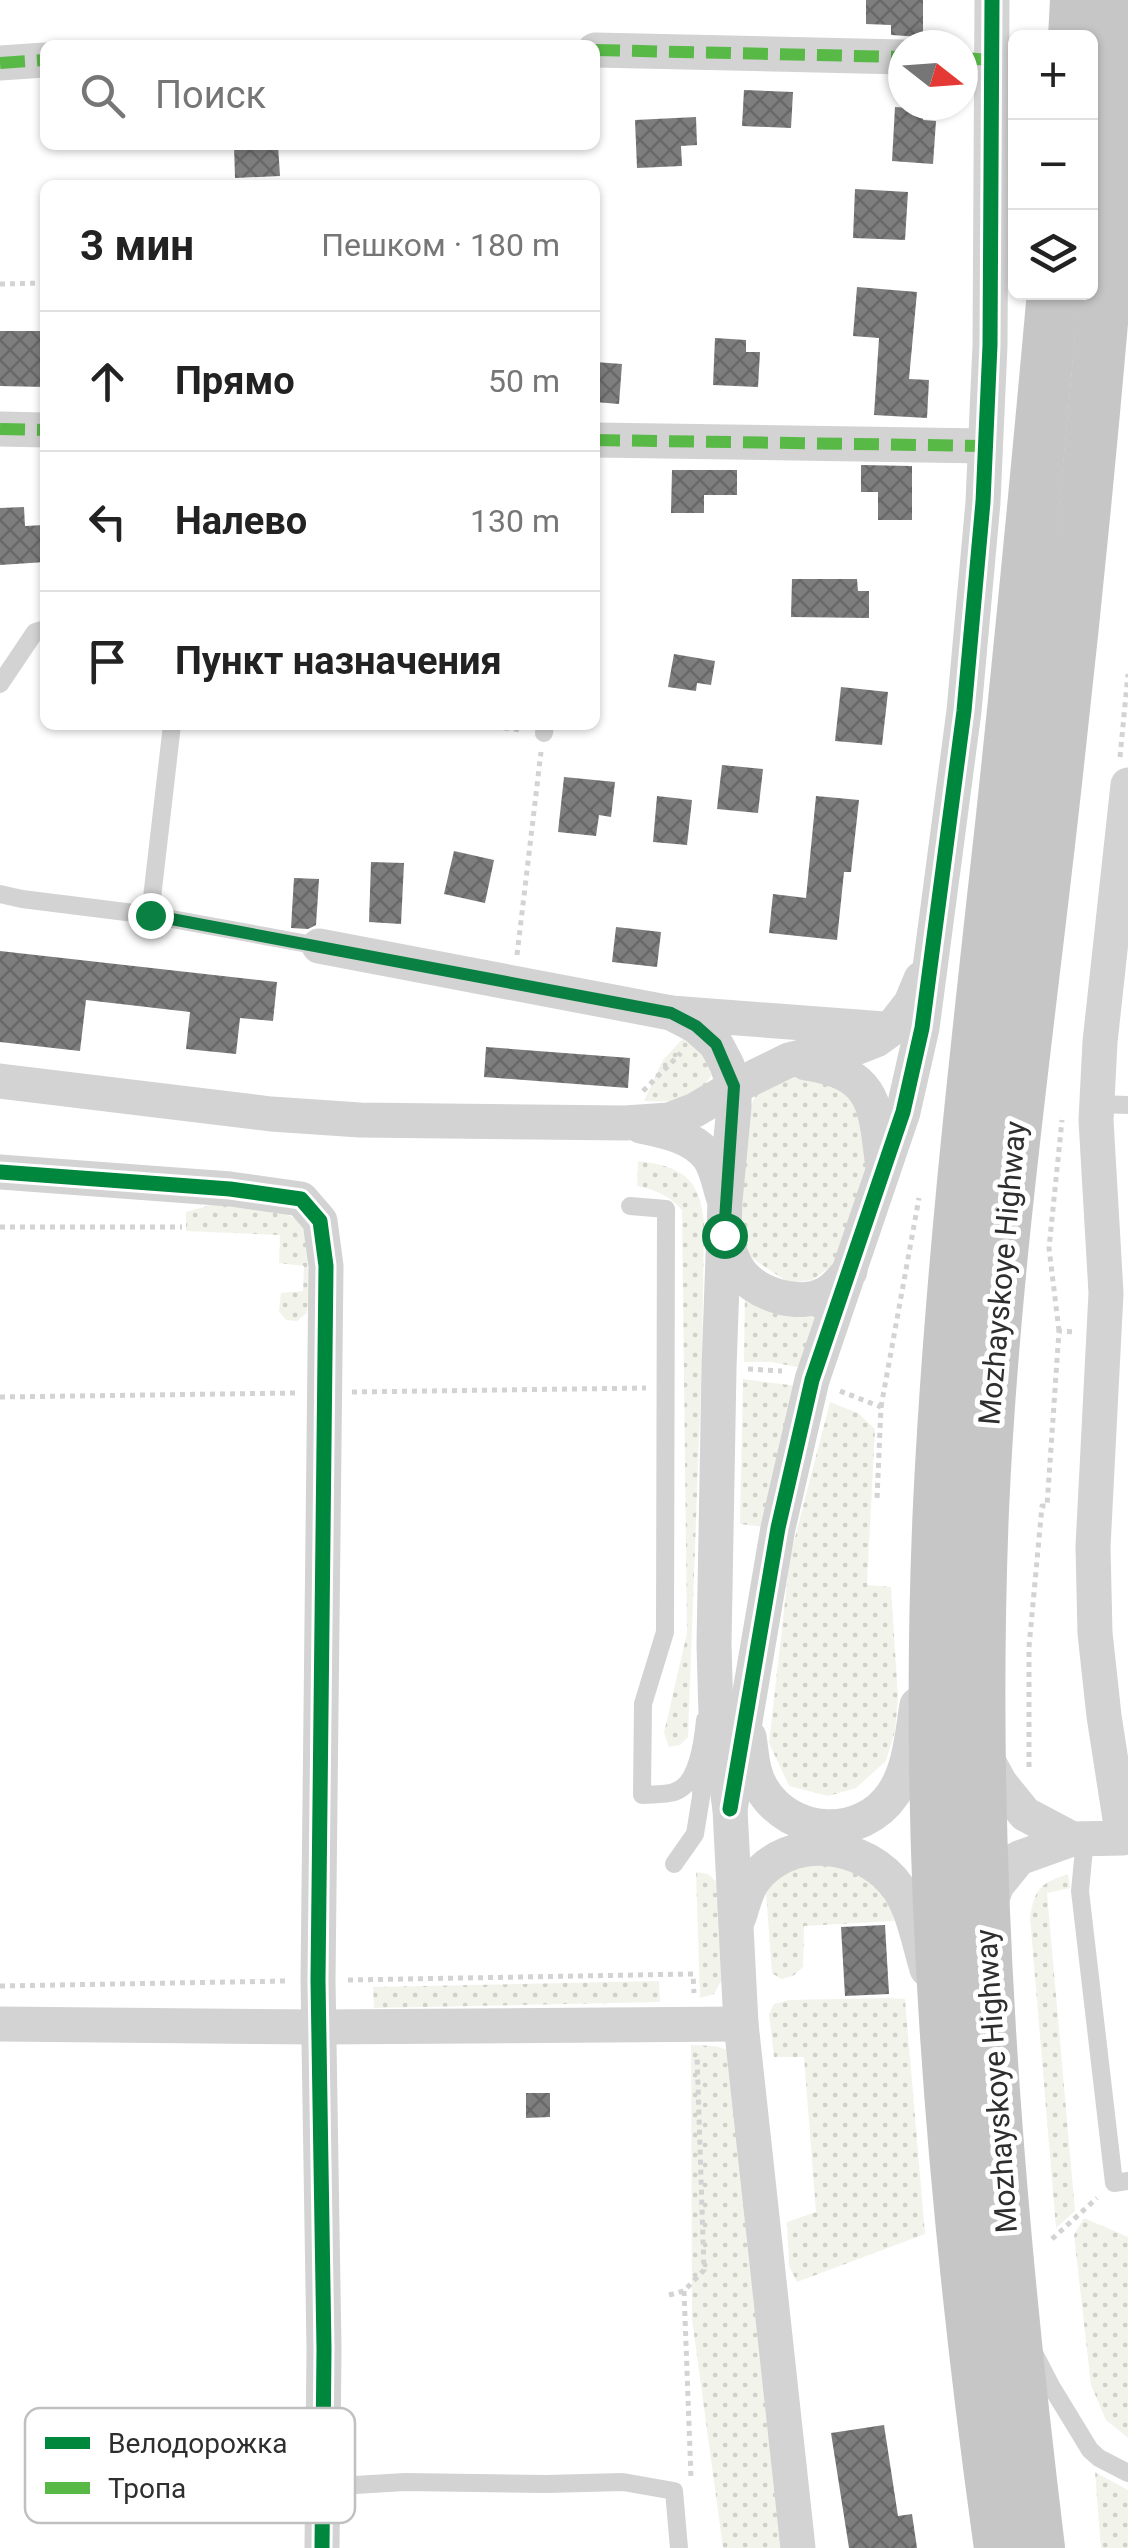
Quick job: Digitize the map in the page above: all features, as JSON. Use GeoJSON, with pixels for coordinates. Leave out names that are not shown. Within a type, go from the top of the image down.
{"type":"FeatureCollection","features":[{"type":"Feature","properties":{"kind":"main road"},"geometry":{"type":"LineString","coordinates":[[1074,30],[1076,0]]}},
{"type":"Feature","properties":{"kind":"main road","name":"Mozhayskoye Highway"},"geometry":{"type":"LineString","coordinates":[[1039,2548],[1013,2310],[988,2017],[979,1679],[983,1510],[993,1342],[1060,754],[1104,300],[1127,0]]}},
{"type":"Feature","properties":{"kind":"main road","name":"Mozhayskoye Highway"},"geometry":{"type":"LineString","coordinates":[[1000,2548],[965,2274],[943,2020],[936,1601],[948,1358],[962,1188],[1025,598],[1052,300]]}},
{"type":"Feature","properties":{"kind":"street"},"geometry":{"type":"LineString","coordinates":[[978,55],[992,0]]}},
{"type":"Feature","properties":{"kind":"street"},"geometry":{"type":"LineString","coordinates":[[600,50],[888,57]]}},
{"type":"Feature","properties":{"kind":"street"},"geometry":{"type":"LineString","coordinates":[[0,63],[40,60]]}},
{"type":"Feature","properties":{"kind":"street"},"geometry":{"type":"LineString","coordinates":[[730,1809],[778,1528],[812,1380],[904,1112],[922,1028],[964,711],[983,502],[990,345],[978,81]]}},
{"type":"Feature","properties":{"kind":"street"},"geometry":{"type":"LineString","coordinates":[[0,429],[40,430]]}},
{"type":"Feature","properties":{"kind":"street"},"geometry":{"type":"LineString","coordinates":[[600,440],[986,446]]}},
{"type":"Feature","properties":{"kind":"street"},"geometry":{"type":"LineString","coordinates":[[984,1919],[997,1885],[1019,1858],[1079,1839],[1126,1839],[1104,1716],[1095,1633],[1093,1547],[1113,1104],[1100,1042],[1128,785]]}},
{"type":"Feature","properties":{"kind":"street"},"geometry":{"type":"LineString","coordinates":[[318,946],[671,1013],[890,1030]]}},
{"type":"Feature","properties":{"kind":"street"},"geometry":{"type":"LineString","coordinates":[[0,1081],[271,1114],[360,1120],[669,1120],[789,1060],[853,1049],[876,1040],[890,1030],[911,1002],[930,955]]}},
{"type":"Feature","properties":{"kind":"street"},"geometry":{"type":"LineString","coordinates":[[671,1013],[696,1026],[716,1044],[734,1086],[724,1218],[714,1645],[716,1714],[730,1809],[741,2024],[798,2548]]}},
{"type":"Feature","properties":{"kind":"street"},"geometry":{"type":"LineString","coordinates":[[789,1060],[834,1067],[855,1078],[870,1098],[884,1174]]}},
{"type":"Feature","properties":{"kind":"street"},"geometry":{"type":"LineString","coordinates":[[625,1123],[670,1132],[692,1142],[710,1158],[738,1269],[756,1286],[792,1300],[812,1298],[829,1292],[850,1271]]}},
{"type":"Feature","properties":{"kind":"street"},"geometry":{"type":"LineString","coordinates":[[0,1172],[230,1189],[301,1199],[320,1221],[326,1266],[318,1980],[323,2408]]}},
{"type":"Feature","properties":{"kind":"street"},"geometry":{"type":"LineString","coordinates":[[746,1712],[754,1772],[762,1790],[788,1816],[806,1824],[843,1826],[878,1811],[891,1798],[906,1763],[936,1601]]}},
{"type":"Feature","properties":{"kind":"street"},"geometry":{"type":"LineString","coordinates":[[980,1747],[1000,1783],[1025,1814],[1079,1839]]}},
{"type":"Feature","properties":{"kind":"street"},"geometry":{"type":"LineString","coordinates":[[736,1922],[752,1882],[786,1856],[807,1849],[831,1848],[870,1860],[900,1891],[943,2020]]}},
{"type":"Feature","properties":{"kind":"street"},"geometry":{"type":"LineString","coordinates":[[0,2024],[741,2024]]}},
{"type":"Feature","properties":{"kind":"lane"},"geometry":{"type":"LineString","coordinates":[[0,684],[40,631]]}},
{"type":"Feature","properties":{"kind":"lane"},"geometry":{"type":"LineString","coordinates":[[150,915],[171,730]]}},
{"type":"Feature","properties":{"kind":"lane"},"geometry":{"type":"LineString","coordinates":[[0,894],[150,915],[318,946]]}},
{"type":"Feature","properties":{"kind":"lane"},"geometry":{"type":"LineString","coordinates":[[630,1206],[666,1209],[665,1632],[643,1704],[642,1795],[677,1792],[689,1781],[702,1749]]}},
{"type":"Feature","properties":{"kind":"lane"},"geometry":{"type":"LineString","coordinates":[[674,1864],[695,1834],[714,1645]]}},
{"type":"Feature","properties":{"kind":"lane"},"geometry":{"type":"LineString","coordinates":[[1079,1839],[1080,1892],[1121,2182]]}},
{"type":"Feature","properties":{"kind":"lane"},"geometry":{"type":"LineString","coordinates":[[1013,2310],[1051,2386],[1090,2450],[1128,2473]]}},
{"type":"Feature","properties":{"kind":"lane"},"geometry":{"type":"LineString","coordinates":[[355,2485],[623,2482],[674,2491],[680,2548]]}},
{"type":"Feature","properties":{"kind":"path"},"geometry":{"type":"LineString","coordinates":[[0,284],[40,283]]}},
{"type":"Feature","properties":{"kind":"path"},"geometry":{"type":"LineString","coordinates":[[514,983],[544,730]]}},
{"type":"Feature","properties":{"kind":"path"},"geometry":{"type":"LineString","coordinates":[[625,1123],[626,1108],[703,1032]]}},
{"type":"Feature","properties":{"kind":"path"},"geometry":{"type":"LineString","coordinates":[[0,1227],[182,1227]]}},
{"type":"Feature","properties":{"kind":"path"},"geometry":{"type":"LineString","coordinates":[[1029,1769],[1029,1648],[1042,1506],[1048,1506],[1059,1331],[1104,1333]]}},
{"type":"Feature","properties":{"kind":"path"},"geometry":{"type":"LineString","coordinates":[[0,1986],[693,1974],[704,2270],[684,2291],[669,2295]]}},
{"type":"Feature","properties":{"kind":"path"},"geometry":{"type":"LineString","coordinates":[[1052,2239],[1121,2182]]}},
{"type":"Feature","properties":{"kind":"path"},"geometry":{"type":"LineString","coordinates":[[684,2291],[692,2489]]}},
{"type":"Feature","properties":{"kind":"shaded area"},"geometry":{"type":"Polygon","coordinates":[[[688,1033],[716,1067],[710,1078],[687,1097],[644,1101],[663,1060],[688,1033]]]}},
{"type":"Feature","properties":{"kind":"shaded area"},"geometry":{"type":"Polygon","coordinates":[[[783,1075],[820,1077],[852,1095],[870,1151],[840,1260],[812,1280],[789,1283],[746,1254],[738,1222],[740,1131],[756,1094],[783,1075]]]}},
{"type":"Feature","properties":{"kind":"shaded area"},"geometry":{"type":"Polygon","coordinates":[[[638,1161],[665,1166],[685,1176],[698,1194],[704,1222],[688,1737],[680,1745],[669,1747],[664,1733],[687,1633],[682,1210],[661,1194],[637,1186],[638,1161]]]}},
{"type":"Feature","properties":{"kind":"shaded area"},"geometry":{"type":"Polygon","coordinates":[[[222,1202],[280,1211],[296,1219],[306,1231],[307,1313],[297,1321],[286,1320],[279,1311],[281,1293],[303,1291],[304,1266],[279,1263],[280,1235],[186,1231],[186,1212],[222,1202]]]}},
{"type":"Feature","properties":{"kind":"shaded area"},"geometry":{"type":"Polygon","coordinates":[[[745,1290],[819,1308],[802,1368],[744,1362],[745,1290]]]}},
{"type":"Feature","properties":{"kind":"shaded area"},"geometry":{"type":"Polygon","coordinates":[[[743,1379],[797,1386],[764,1527],[740,1524],[743,1379]]]}},
{"type":"Feature","properties":{"kind":"shaded area"},"geometry":{"type":"Polygon","coordinates":[[[830,1402],[858,1413],[875,1429],[867,1585],[891,1587],[898,1698],[895,1731],[886,1761],[856,1788],[828,1796],[789,1786],[769,1743],[790,1557],[830,1402]]]}},
{"type":"Feature","properties":{"kind":"shaded area"},"geometry":{"type":"Polygon","coordinates":[[[802,1857],[852,1868],[891,1901],[894,1921],[804,1926],[803,1967],[793,1976],[781,1979],[772,1973],[766,1893],[776,1868],[802,1857]]]}},
{"type":"Feature","properties":{"kind":"shaded area"},"geometry":{"type":"Polygon","coordinates":[[[696,1872],[708,1874],[719,1884],[723,1978],[714,1994],[700,1998],[696,1872]]]}},
{"type":"Feature","properties":{"kind":"shaded area"},"geometry":{"type":"Polygon","coordinates":[[[1068,1874],[1070,1888],[1047,1893],[1075,2211],[1056,2228],[1030,1917],[1041,1888],[1068,1874]]]}},
{"type":"Feature","properties":{"kind":"shaded area"},"geometry":{"type":"Polygon","coordinates":[[[659,1981],[660,2002],[374,2008],[373,1987],[659,1981]]]}},
{"type":"Feature","properties":{"kind":"shaded area"},"geometry":{"type":"Polygon","coordinates":[[[905,1999],[925,2234],[797,2282],[789,2266],[787,2222],[816,2212],[804,2057],[774,2057],[769,2014],[774,2004],[789,2000],[905,1999]]]}},
{"type":"Feature","properties":{"kind":"shaded area"},"geometry":{"type":"Polygon","coordinates":[[[691,2045],[731,2051],[791,2548],[723,2548],[692,2319],[691,2045]]]}},
{"type":"Feature","properties":{"kind":"shaded area"},"geometry":{"type":"Polygon","coordinates":[[[1084,2218],[1128,2237],[1128,2438],[1106,2420],[1091,2385],[1074,2235],[1084,2218]]]}},
{"type":"Feature","properties":{"kind":"shaded area"},"geometry":{"type":"Polygon","coordinates":[[[1095,2472],[1128,2490],[1128,2548],[1101,2548],[1095,2472]]]}},
{"type":"Feature","properties":{"kind":"building"},"geometry":{"type":"Polygon","coordinates":[[[866,0],[923,0],[923,30],[891,30],[891,25],[866,24],[866,0]]]}},
{"type":"Feature","properties":{"kind":"building"},"geometry":{"type":"Polygon","coordinates":[[[744,90],[793,92],[791,128],[742,126],[744,90]]]}},
{"type":"Feature","properties":{"kind":"building"},"geometry":{"type":"Polygon","coordinates":[[[696,117],[697,145],[681,146],[682,166],[637,168],[635,120],[696,117]]]}},
{"type":"Feature","properties":{"kind":"building"},"geometry":{"type":"Polygon","coordinates":[[[894,120],[936,121],[933,164],[892,161],[894,120]]]}},
{"type":"Feature","properties":{"kind":"building"},"geometry":{"type":"Polygon","coordinates":[[[234,150],[278,150],[280,176],[235,178],[234,150]]]}},
{"type":"Feature","properties":{"kind":"building"},"geometry":{"type":"Polygon","coordinates":[[[855,189],[908,192],[905,240],[853,238],[855,189]]]}},
{"type":"Feature","properties":{"kind":"building"},"geometry":{"type":"Polygon","coordinates":[[[857,287],[917,292],[909,379],[929,380],[927,418],[874,415],[879,338],[853,336],[857,287]]]}},
{"type":"Feature","properties":{"kind":"building"},"geometry":{"type":"Polygon","coordinates":[[[0,331],[40,331],[40,387],[0,386],[0,331]]]}},
{"type":"Feature","properties":{"kind":"building"},"geometry":{"type":"Polygon","coordinates":[[[715,338],[746,340],[746,352],[760,352],[758,387],[713,385],[715,338]]]}},
{"type":"Feature","properties":{"kind":"building"},"geometry":{"type":"Polygon","coordinates":[[[600,362],[622,364],[619,404],[600,402],[600,362]]]}},
{"type":"Feature","properties":{"kind":"building"},"geometry":{"type":"Polygon","coordinates":[[[861,465],[912,466],[912,520],[878,520],[878,492],[861,492],[861,465]]]}},
{"type":"Feature","properties":{"kind":"building"},"geometry":{"type":"Polygon","coordinates":[[[672,470],[737,470],[737,495],[704,495],[704,513],[671,513],[672,470]]]}},
{"type":"Feature","properties":{"kind":"building"},"geometry":{"type":"Polygon","coordinates":[[[24,507],[25,526],[40,525],[40,562],[0,565],[0,508],[24,507]]]}},
{"type":"Feature","properties":{"kind":"building"},"geometry":{"type":"Polygon","coordinates":[[[792,579],[857,579],[858,591],[869,591],[869,618],[791,617],[792,579]]]}},
{"type":"Feature","properties":{"kind":"building"},"geometry":{"type":"Polygon","coordinates":[[[674,654],[715,661],[711,685],[697,683],[696,691],[668,687],[674,654]]]}},
{"type":"Feature","properties":{"kind":"building"},"geometry":{"type":"Polygon","coordinates":[[[841,687],[888,692],[882,745],[835,741],[841,687]]]}},
{"type":"Feature","properties":{"kind":"building"},"geometry":{"type":"Polygon","coordinates":[[[722,765],[763,769],[758,813],[717,809],[722,765]]]}},
{"type":"Feature","properties":{"kind":"building"},"geometry":{"type":"Polygon","coordinates":[[[564,777],[615,782],[611,817],[599,815],[596,836],[558,832],[564,777]]]}},
{"type":"Feature","properties":{"kind":"building"},"geometry":{"type":"Polygon","coordinates":[[[657,796],[692,800],[687,845],[653,842],[657,796]]]}},
{"type":"Feature","properties":{"kind":"building"},"geometry":{"type":"Polygon","coordinates":[[[816,796],[859,800],[851,872],[844,872],[837,940],[769,933],[773,894],[806,898],[816,796]]]}},
{"type":"Feature","properties":{"kind":"building"},"geometry":{"type":"Polygon","coordinates":[[[454,851],[494,860],[485,903],[444,894],[454,851]]]}},
{"type":"Feature","properties":{"kind":"building"},"geometry":{"type":"Polygon","coordinates":[[[371,862],[404,863],[401,924],[369,922],[371,862]]]}},
{"type":"Feature","properties":{"kind":"building"},"geometry":{"type":"Polygon","coordinates":[[[294,878],[319,879],[316,925],[308,929],[291,928],[294,878]]]}},
{"type":"Feature","properties":{"kind":"building"},"geometry":{"type":"Polygon","coordinates":[[[616,927],[661,932],[657,967],[612,962],[616,927]]]}},
{"type":"Feature","properties":{"kind":"building"},"geometry":{"type":"Polygon","coordinates":[[[0,951],[277,982],[273,1021],[240,1018],[236,1054],[186,1049],[190,1012],[86,1000],[80,1051],[0,1042],[0,951]]]}},
{"type":"Feature","properties":{"kind":"building"},"geometry":{"type":"Polygon","coordinates":[[[486,1047],[630,1058],[628,1088],[484,1077],[486,1047]]]}},
{"type":"Feature","properties":{"kind":"building"},"geometry":{"type":"Polygon","coordinates":[[[885,1925],[889,1994],[845,1996],[841,1927],[885,1925]]]}},
{"type":"Feature","properties":{"kind":"building"},"geometry":{"type":"Polygon","coordinates":[[[526,2093],[550,2093],[550,2117],[526,2118],[526,2093]]]}},
{"type":"Feature","properties":{"kind":"building"},"geometry":{"type":"Polygon","coordinates":[[[884,2425],[898,2516],[912,2514],[917,2548],[849,2548],[831,2433],[884,2425]]]}},
{"type":"Feature","properties":{"kind":"marked path"},"geometry":{"type":"LineString","coordinates":[[600,50],[888,57]]}},
{"type":"Feature","properties":{"kind":"marked path"},"geometry":{"type":"LineString","coordinates":[[978,59],[991,60]]}},
{"type":"Feature","properties":{"kind":"marked path"},"geometry":{"type":"LineString","coordinates":[[0,63],[40,60]]}},
{"type":"Feature","properties":{"kind":"marked path"},"geometry":{"type":"LineString","coordinates":[[0,429],[40,430]]}},
{"type":"Feature","properties":{"kind":"marked path"},"geometry":{"type":"LineString","coordinates":[[600,440],[985,446]]}},
{"type":"Feature","properties":{"kind":"cycle path"},"geometry":{"type":"LineString","coordinates":[[730,1809],[778,1528],[812,1380],[903,1112],[922,1028],[964,711],[983,502],[990,345],[992,0]]}},
{"type":"Feature","properties":{"kind":"cycle path"},"geometry":{"type":"LineString","coordinates":[[0,1172],[230,1189],[301,1199],[320,1221],[326,1266],[318,1980],[323,2408]]}},
{"type":"Feature","properties":{"kind":"cycle path"},"geometry":{"type":"LineString","coordinates":[[322,2523],[322,2548]]}},
{"type":"Feature","properties":{"kind":"route"},"geometry":{"type":"LineString","coordinates":[[150,915],[671,1013],[696,1026],[716,1044],[734,1086],[724,1235]]}}]}
